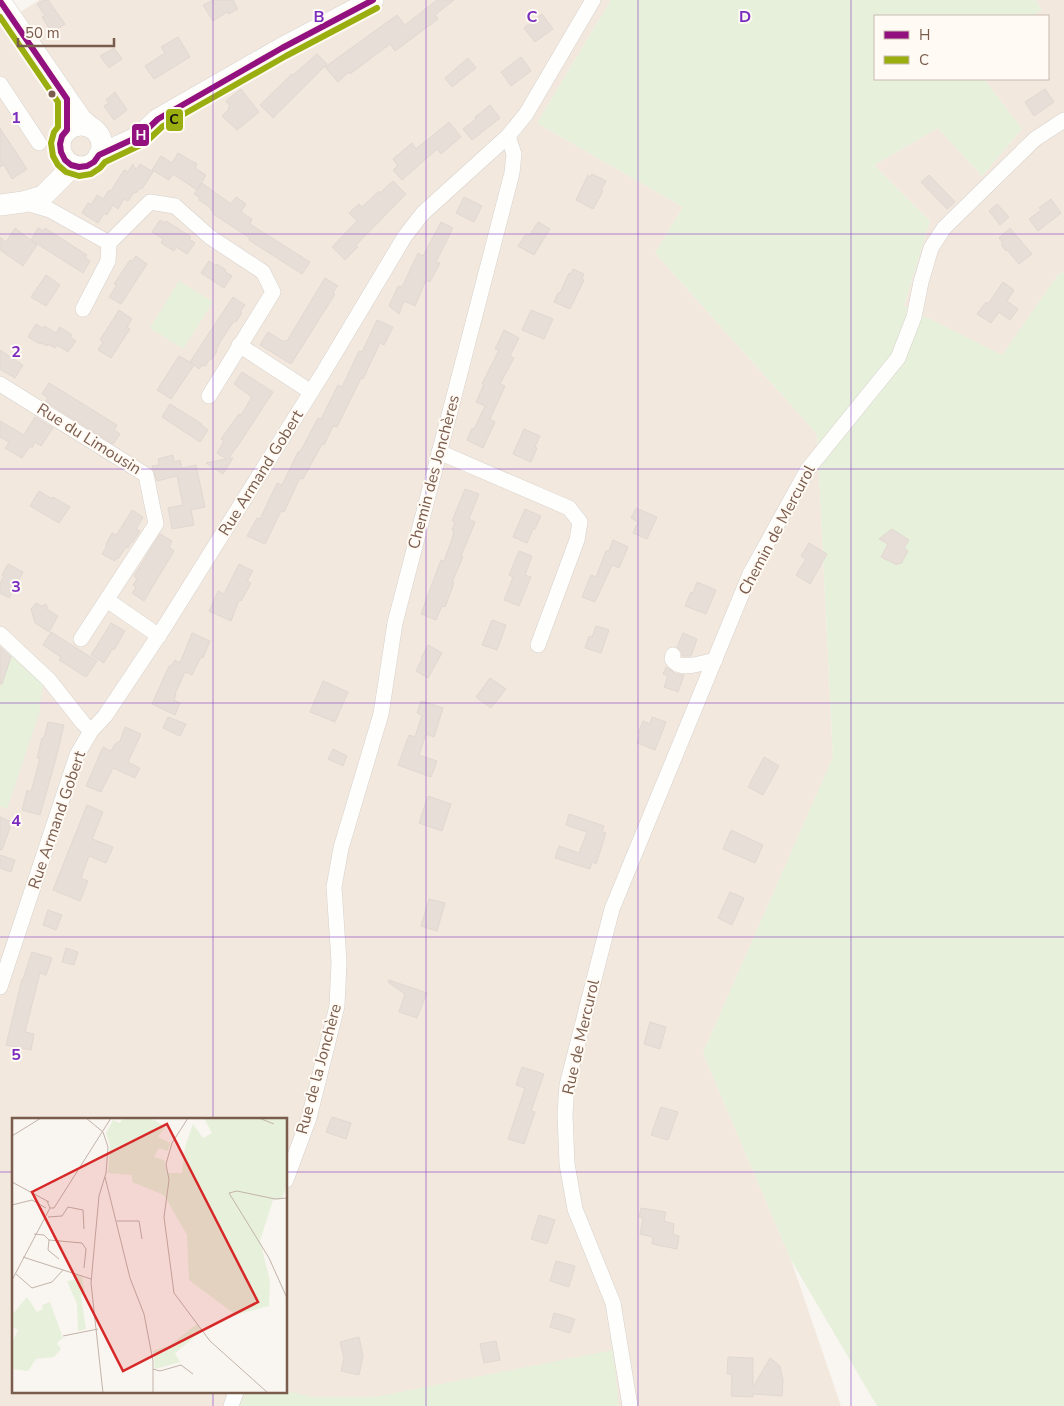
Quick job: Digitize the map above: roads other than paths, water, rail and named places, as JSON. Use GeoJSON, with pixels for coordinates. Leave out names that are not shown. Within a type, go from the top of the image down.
{"type":"FeatureCollection","features":[{"type":"Feature","properties":{"kind":"main road"},"geometry":{"type":"LineString","coordinates":[[99,156],[140,136],[158,119],[282,48],[373,0]]}},
{"type":"Feature","properties":{"kind":"main road"},"geometry":{"type":"LineString","coordinates":[[0,205],[23,202],[47,203],[69,170],[87,166],[94,162],[102,148],[96,132],[81,119],[4,15]]}},
{"type":"Feature","properties":{"kind":"main road"},"geometry":{"type":"LineString","coordinates":[[67,99],[67,130]]}},
{"type":"Feature","properties":{"kind":"main road"},"geometry":{"type":"LineString","coordinates":[[79,167],[64,160],[60,144],[62,136],[74,126],[90,127]]}},
{"type":"Feature","properties":{"kind":"main road"},"geometry":{"type":"LineString","coordinates":[[0,205],[50,179],[58,168],[61,152]]}},
{"type":"Feature","properties":{"kind":"street","name":"Rue Armand Gobert"},"geometry":{"type":"LineString","coordinates":[[0,987],[78,755],[91,731],[105,716],[159,636],[311,392],[405,236],[423,213],[508,136],[526,114],[593,0]]}},
{"type":"Feature","properties":{"kind":"street"},"geometry":{"type":"LineString","coordinates":[[0,84],[39,142]]}},
{"type":"Feature","properties":{"kind":"street","name":"Chemin de Mercurol"},"geometry":{"type":"LineString","coordinates":[[684,735],[750,574],[808,469],[898,358],[914,317],[921,282],[931,248],[944,228],[1035,139],[1064,120]]}},
{"type":"Feature","properties":{"kind":"street","name":"Chemin des Jonchères"},"geometry":{"type":"LineString","coordinates":[[352,809],[382,714],[395,623],[512,173],[514,154],[508,136]]}},
{"type":"Feature","properties":{"kind":"street"},"geometry":{"type":"LineString","coordinates":[[83,309],[108,261],[109,243],[150,202],[175,206],[210,237],[262,272],[272,292],[209,396]]}},
{"type":"Feature","properties":{"kind":"street"},"geometry":{"type":"LineString","coordinates":[[47,203],[109,243]]}},
{"type":"Feature","properties":{"kind":"street"},"geometry":{"type":"LineString","coordinates":[[240,345],[311,392]]}},
{"type":"Feature","properties":{"kind":"street","name":"Rue du Limousin"},"geometry":{"type":"LineString","coordinates":[[0,384],[146,475],[156,524],[81,638]]}},
{"type":"Feature","properties":{"kind":"street"},"geometry":{"type":"LineString","coordinates":[[439,452],[569,508],[580,522],[577,540],[538,645]]}},
{"type":"Feature","properties":{"kind":"street"},"geometry":{"type":"LineString","coordinates":[[107,600],[159,636]]}},
{"type":"Feature","properties":{"kind":"street"},"geometry":{"type":"LineString","coordinates":[[0,634],[49,680],[91,731]]}},
{"type":"Feature","properties":{"kind":"street"},"geometry":{"type":"LineString","coordinates":[[673,655],[672,659],[675,664],[682,667],[715,660]]}},
{"type":"Feature","properties":{"kind":"street","name":"Rue de Mercurol"},"geometry":{"type":"LineString","coordinates":[[630,1406],[613,1303],[576,1209],[567,1164],[564,1114],[567,1085],[612,909],[684,735]]}},
{"type":"Feature","properties":{"kind":"street","name":"Rue de la Jonchère"},"geometry":{"type":"LineString","coordinates":[[288,1174],[308,1118],[337,1006],[339,962],[334,886],[341,848],[352,809]]}},
{"type":"Feature","properties":{"kind":"street"},"geometry":{"type":"LineString","coordinates":[[231,1406],[235,1394]]}}]}
